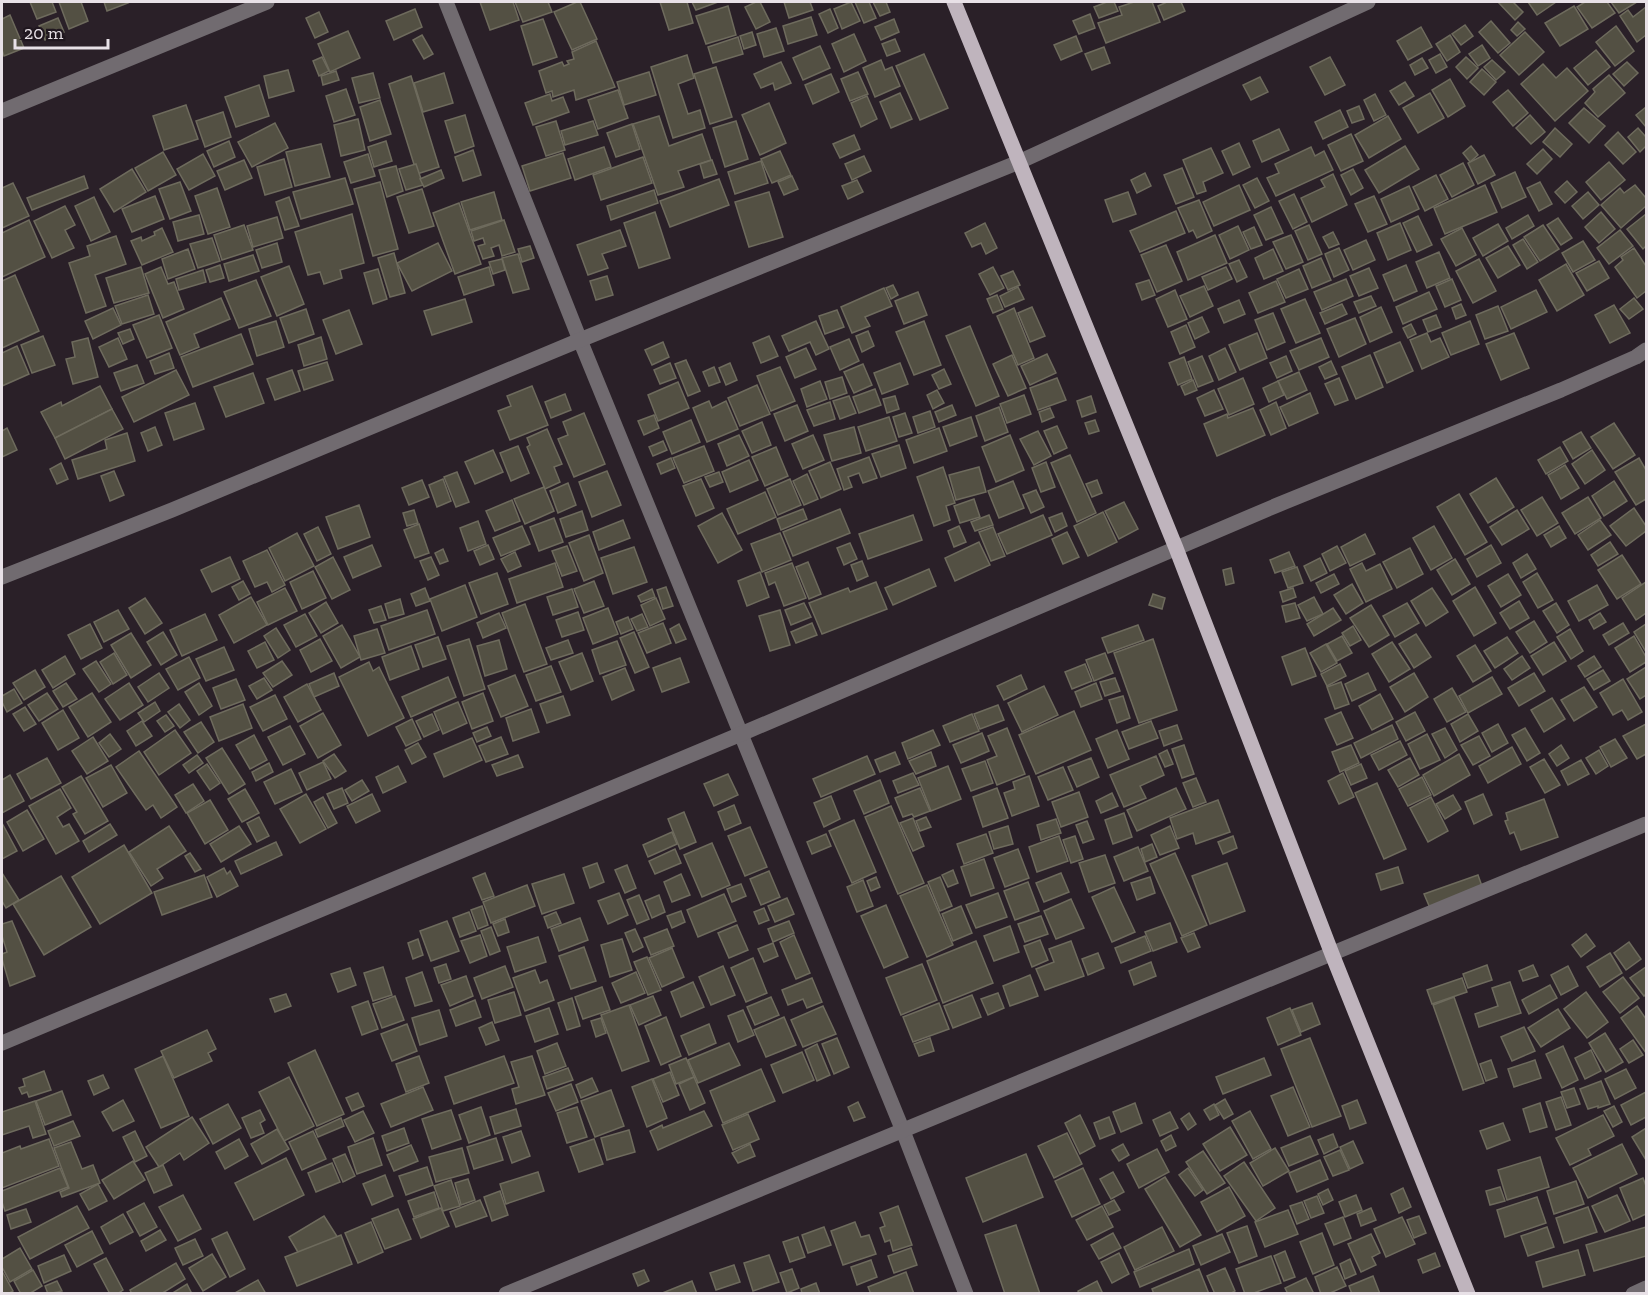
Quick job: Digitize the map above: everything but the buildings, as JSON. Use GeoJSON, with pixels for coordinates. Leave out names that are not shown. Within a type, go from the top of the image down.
{"type":"FeatureCollection","features":[{"type":"Feature","properties":{"kind":"main road"},"geometry":{"type":"LineString","coordinates":[[954,2],[1176,548],[1332,954],[1468,1293]]}},
{"type":"Feature","properties":{"kind":"street"},"geometry":{"type":"LineString","coordinates":[[2,111],[267,2]]}},
{"type":"Feature","properties":{"kind":"street"},"geometry":{"type":"LineString","coordinates":[[446,2],[580,340],[903,1131],[966,1293]]}},
{"type":"Feature","properties":{"kind":"street"},"geometry":{"type":"LineString","coordinates":[[2,577],[172,510],[580,340],[1019,162],[1368,2]]}},
{"type":"Feature","properties":{"kind":"street"},"geometry":{"type":"LineString","coordinates":[[2,1043],[741,734],[1176,548],[1561,390],[1647,350]]}},
{"type":"Feature","properties":{"kind":"street"},"geometry":{"type":"LineString","coordinates":[[506,1293],[1647,824]]}},
{"type":"Feature","properties":{"kind":"street"},"geometry":{"type":"LineString","coordinates":[[1633,1293],[1647,1288]]}}]}
